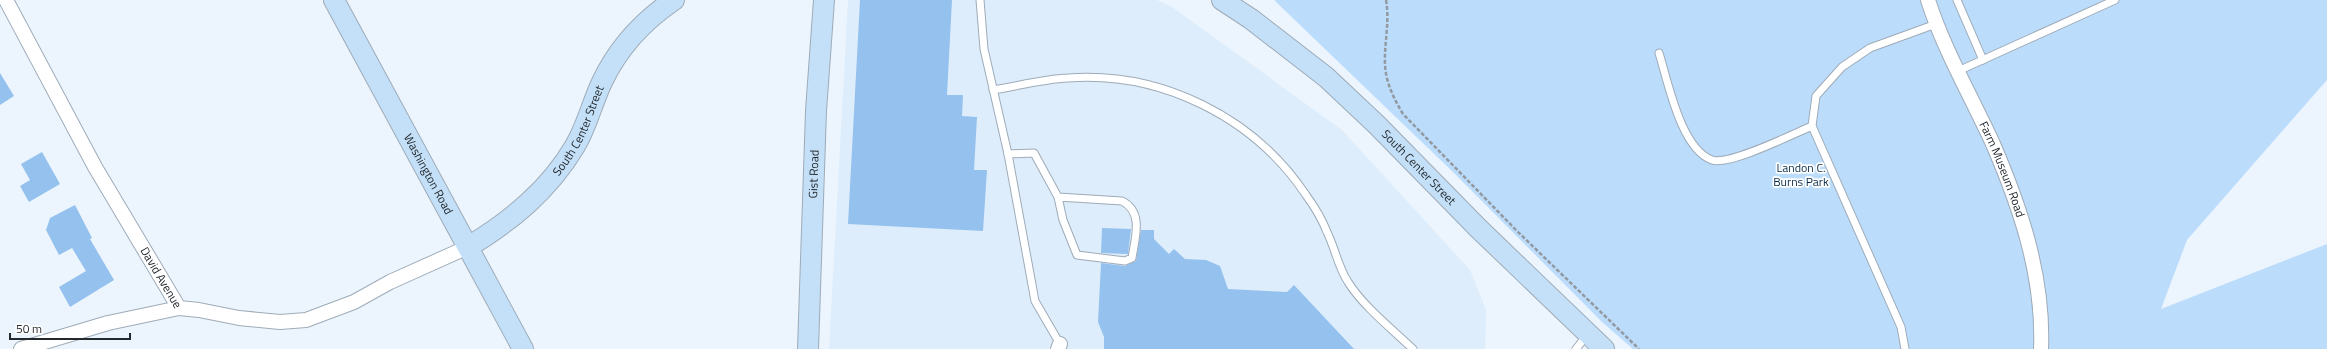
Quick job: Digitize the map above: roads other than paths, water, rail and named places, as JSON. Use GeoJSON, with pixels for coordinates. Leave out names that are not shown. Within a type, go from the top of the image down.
{"type":"FeatureCollection","features":[{"type":"Feature","properties":{"kind":"street","name":"David Avenue"},"geometry":{"type":"LineString","coordinates":[[6,0],[95,167],[179,308],[252,320],[280,322],[306,320],[354,302],[390,282],[468,247]]}},
{"type":"Feature","properties":{"kind":"street","name":"Washington Road"},"geometry":{"type":"LineString","coordinates":[[334,0],[523,349]]}},
{"type":"Feature","properties":{"kind":"street","name":"South Center Street"},"geometry":{"type":"LineString","coordinates":[[468,247],[512,218],[547,185],[575,145],[602,82],[620,51],[644,24],[674,0]]}},
{"type":"Feature","properties":{"kind":"street","name":"Gist Road"},"geometry":{"type":"LineString","coordinates":[[808,349],[816,111],[824,0]]}},
{"type":"Feature","properties":{"kind":"street","name":"South Center Street"},"geometry":{"type":"LineString","coordinates":[[1222,0],[1269,32],[1326,77],[1377,125],[1479,229],[1604,349]]}},
{"type":"Feature","properties":{"kind":"street","name":"Farm Museum Road"},"geometry":{"type":"LineString","coordinates":[[1928,0],[1936,24],[1993,145],[2025,229],[2038,280],[2042,327],[2041,349]]}},
{"type":"Feature","properties":{"kind":"street"},"geometry":{"type":"LineString","coordinates":[[21,349],[108,323],[179,308]]}},
{"type":"Feature","properties":{"kind":"lane"},"geometry":{"type":"LineString","coordinates":[[980,0],[981,33],[1008,154],[1035,301],[1059,346]]}},
{"type":"Feature","properties":{"kind":"lane"},"geometry":{"type":"LineString","coordinates":[[1957,0],[1983,60]]}},
{"type":"Feature","properties":{"kind":"lane"},"geometry":{"type":"LineString","coordinates":[[1958,71],[2115,0]]}},
{"type":"Feature","properties":{"kind":"lane"},"geometry":{"type":"LineString","coordinates":[[1905,349],[1901,328],[1812,126],[1816,96],[1842,67],[1870,48],[1936,24]]}},
{"type":"Feature","properties":{"kind":"lane"},"geometry":{"type":"LineString","coordinates":[[1659,53],[1686,136],[1700,153],[1713,160],[1739,157],[1812,126]]}},
{"type":"Feature","properties":{"kind":"lane"},"geometry":{"type":"LineString","coordinates":[[993,90],[1067,78],[1128,80],[1157,87],[1202,104],[1223,115],[1246,130],[1272,153],[1291,174],[1307,195],[1327,232],[1348,282],[1413,349]]}},
{"type":"Feature","properties":{"kind":"lane"},"geometry":{"type":"LineString","coordinates":[[1008,154],[1034,153],[1058,197],[1063,220],[1077,255],[1125,262],[1132,258],[1136,221],[1131,206],[1122,201],[1058,197]]}},
{"type":"Feature","properties":{"kind":"lane"},"geometry":{"type":"LineString","coordinates":[[1576,349],[1588,334]]}},
{"type":"Feature","properties":{"kind":"park label","name":"Landon C. Burns Park"},"geometry":{"type":"Point","coordinates":[1801,175]}}]}
